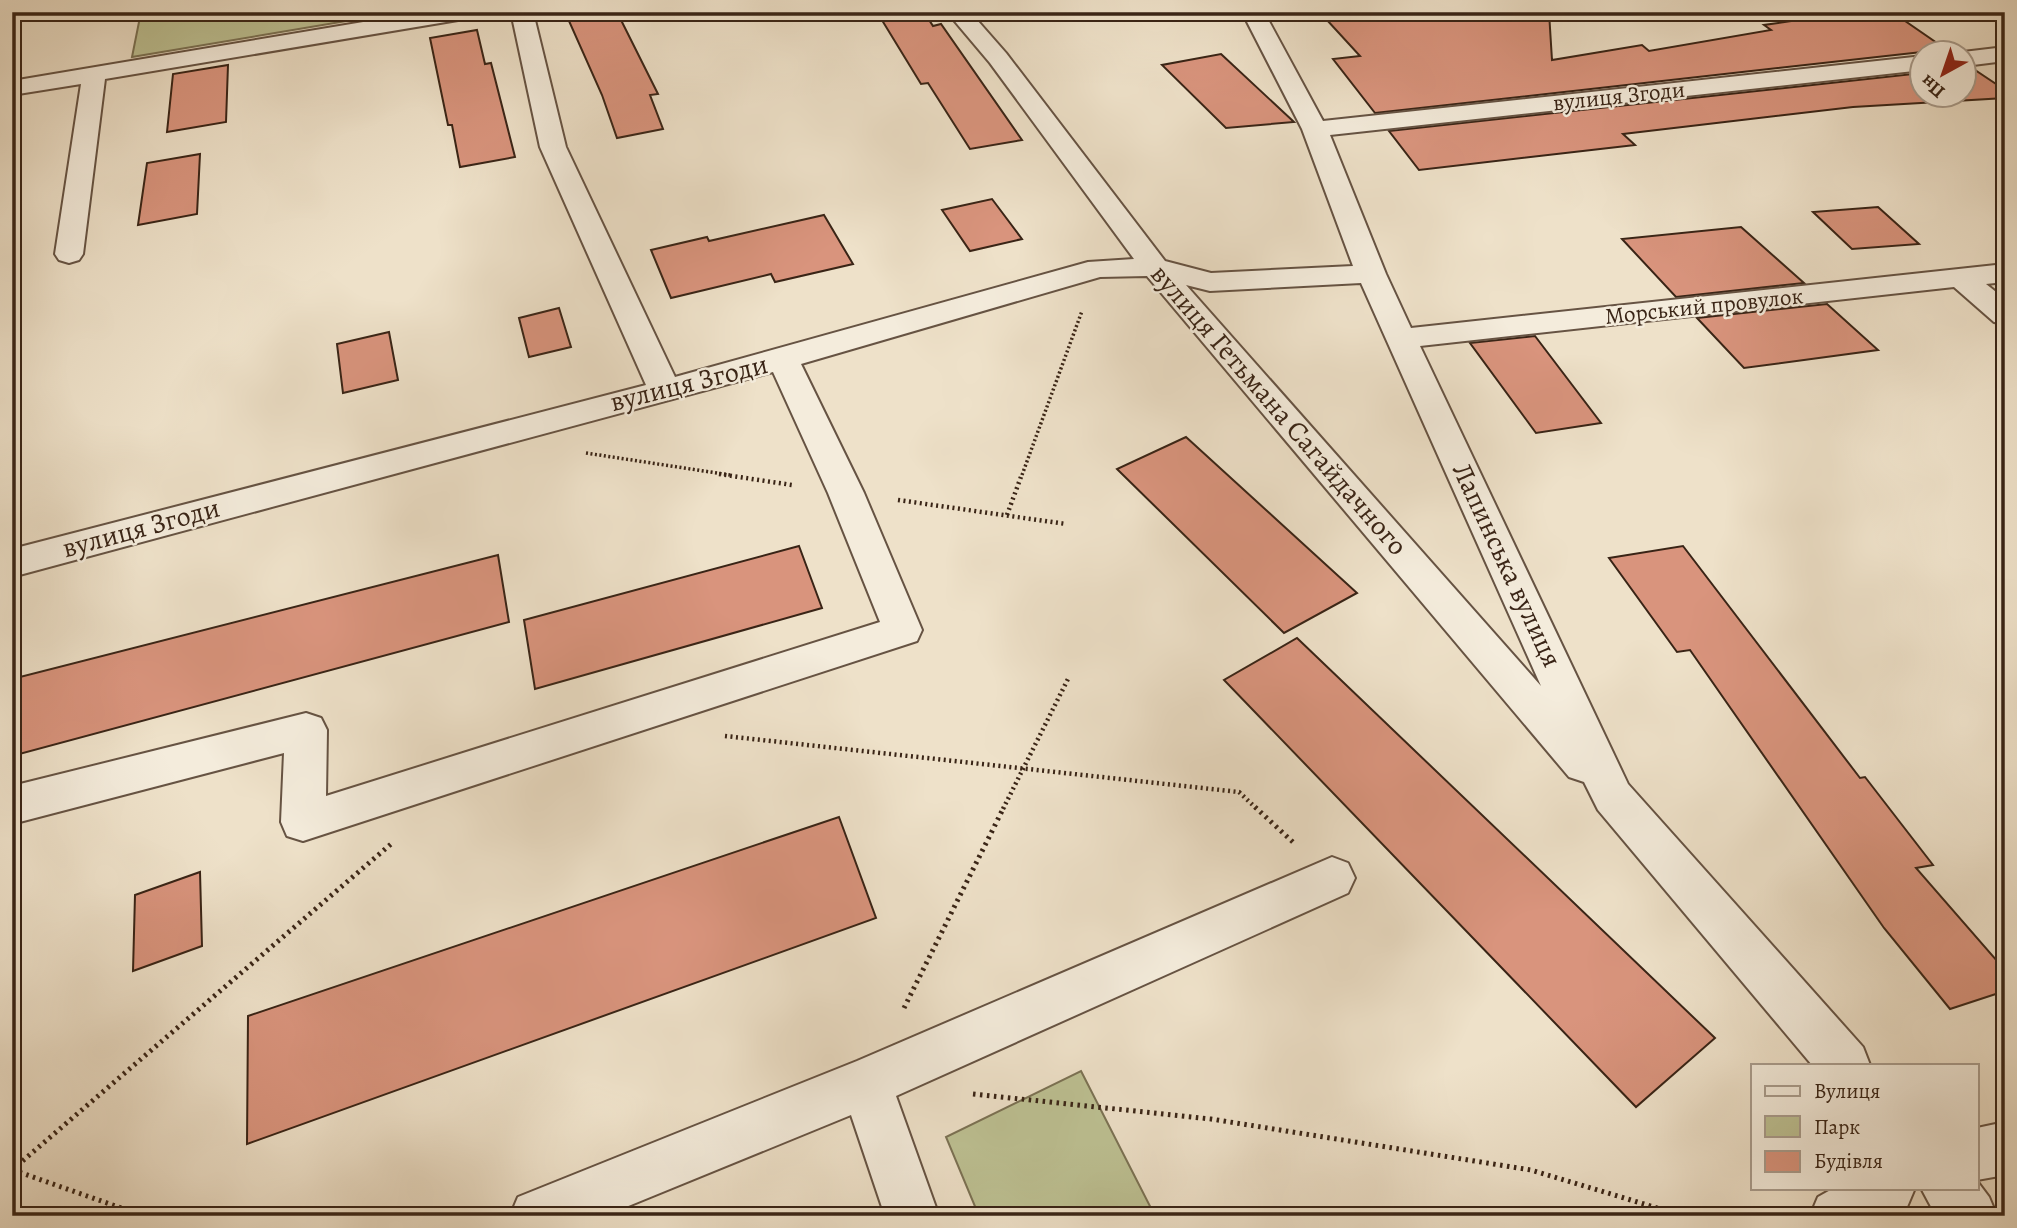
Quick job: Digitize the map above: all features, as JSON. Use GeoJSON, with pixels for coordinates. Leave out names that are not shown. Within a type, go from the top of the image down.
{"type":"FeatureCollection","features":[{"type":"Feature","properties":{"kind":"street"},"geometry":{"type":"LineString","coordinates":[[12,88],[464,12]]}},
{"type":"Feature","properties":{"kind":"street","name":"вулиця Гетьмана Сагайдачного"},"geometry":{"type":"LineString","coordinates":[[958,12],[998,58],[1155,267],[1613,797]]}},
{"type":"Feature","properties":{"kind":"street","name":"Лапинська вулиця"},"geometry":{"type":"LineString","coordinates":[[1255,12],[1315,129],[1371,274],[1403,338],[1613,797],[1844,1064]]}},
{"type":"Feature","properties":{"kind":"street"},"geometry":{"type":"LineString","coordinates":[[517,14],[553,147],[664,389]]}},
{"type":"Feature","properties":{"kind":"street"},"geometry":{"type":"LineString","coordinates":[[1979,57],[2005,54]]}},
{"type":"Feature","properties":{"kind":"street","name":"вулиця Згоди"},"geometry":{"type":"LineString","coordinates":[[1315,129],[1909,65]]}},
{"type":"Feature","properties":{"kind":"street"},"geometry":{"type":"LineString","coordinates":[[69,254],[94,74]]}},
{"type":"Feature","properties":{"kind":"street","name":"вулиця Згоди"},"geometry":{"type":"LineString","coordinates":[[12,563],[783,359],[1098,268],[1155,267],[1210,282],[1371,274]]}},
{"type":"Feature","properties":{"kind":"street","name":"Морський провулок"},"geometry":{"type":"LineString","coordinates":[[1403,338],[2005,273]]}},
{"type":"Feature","properties":{"kind":"street"},"geometry":{"type":"LineString","coordinates":[[1961,278],[2005,314]]}},
{"type":"Feature","properties":{"kind":"street"},"geometry":{"type":"LineString","coordinates":[[12,806],[306,730],[303,822],[903,630],[846,493],[783,359]]}},
{"type":"Feature","properties":{"kind":"street"},"geometry":{"type":"LineString","coordinates":[[537,1216],[866,1083],[1332,877]]}},
{"type":"Feature","properties":{"kind":"street"},"geometry":{"type":"LineString","coordinates":[[866,1083],[912,1216]]}},
{"type":"Feature","properties":{"kind":"street"},"geometry":{"type":"LineString","coordinates":[[1979,1154],[2005,1148]]}},
{"type":"Feature","properties":{"kind":"street"},"geometry":{"type":"LineString","coordinates":[[1837,1216],[1884,1190]]}},
{"type":"Feature","properties":{"kind":"street"},"geometry":{"type":"LineString","coordinates":[[1950,1190],[1970,1216]]}},
{"type":"Feature","properties":{"kind":"path"},"geometry":{"type":"LineString","coordinates":[[1007,515],[1098,268]]}},
{"type":"Feature","properties":{"kind":"path"},"geometry":{"type":"LineString","coordinates":[[576,452],[1066,524]]}},
{"type":"Feature","properties":{"kind":"path"},"geometry":{"type":"LineString","coordinates":[[903,1010],[1069,677]]}},
{"type":"Feature","properties":{"kind":"path"},"geometry":{"type":"LineString","coordinates":[[720,735],[1239,792],[1332,877]]}},
{"type":"Feature","properties":{"kind":"path"},"geometry":{"type":"LineString","coordinates":[[12,1170],[401,836]]}},
{"type":"Feature","properties":{"kind":"path"},"geometry":{"type":"LineString","coordinates":[[963,1093],[1211,1119],[1531,1170],[1684,1216]]}},
{"type":"Feature","properties":{"kind":"path"},"geometry":{"type":"LineString","coordinates":[[12,1170],[144,1216]]}},
{"type":"Feature","properties":{"kind":"green space"},"geometry":{"type":"Polygon","coordinates":[[[141,12],[400,12],[132,57],[141,12]]]}},
{"type":"Feature","properties":{"kind":"green space"},"geometry":{"type":"Polygon","coordinates":[[[1081,1071],[1155,1216],[979,1216],[946,1137],[1081,1071]]]}},
{"type":"Feature","properties":{"kind":"building"},"geometry":{"type":"Polygon","coordinates":[[[565,12],[617,12],[658,94],[650,95],[663,129],[617,138],[602,95],[565,12]]]}},
{"type":"Feature","properties":{"kind":"building"},"geometry":{"type":"Polygon","coordinates":[[[877,12],[924,12],[933,26],[941,24],[1022,140],[970,149],[928,83],[921,84],[877,12]]]}},
{"type":"Feature","properties":{"kind":"building"},"geometry":{"type":"Polygon","coordinates":[[[1389,12],[1549,12],[1552,60],[1642,45],[1649,51],[1771,30],[1764,25],[1852,12],[1892,12],[1930,38],[1909,38],[1909,53],[1375,113],[1333,59],[1360,56],[1326,19],[1389,12]]]}},
{"type":"Feature","properties":{"kind":"building"},"geometry":{"type":"Polygon","coordinates":[[[477,30],[485,64],[491,63],[515,157],[460,167],[452,125],[448,125],[430,38],[477,30]]]}},
{"type":"Feature","properties":{"kind":"building"},"geometry":{"type":"Polygon","coordinates":[[[1221,54],[1294,122],[1226,128],[1162,65],[1221,54]]]}},
{"type":"Feature","properties":{"kind":"building"},"geometry":{"type":"Polygon","coordinates":[[[228,65],[226,122],[167,132],[173,74],[228,65]]]}},
{"type":"Feature","properties":{"kind":"building"},"geometry":{"type":"Polygon","coordinates":[[[1979,73],[2005,90],[2005,98],[1979,100],[1979,73]]]}},
{"type":"Feature","properties":{"kind":"building"},"geometry":{"type":"Polygon","coordinates":[[[1909,74],[1909,104],[1853,107],[1623,134],[1635,145],[1419,170],[1389,131],[1909,74]]]}},
{"type":"Feature","properties":{"kind":"building"},"geometry":{"type":"Polygon","coordinates":[[[200,154],[197,214],[138,225],[147,163],[200,154]]]}},
{"type":"Feature","properties":{"kind":"building"},"geometry":{"type":"Polygon","coordinates":[[[992,199],[1022,239],[970,251],[942,210],[992,199]]]}},
{"type":"Feature","properties":{"kind":"building"},"geometry":{"type":"Polygon","coordinates":[[[1878,207],[1919,244],[1852,249],[1813,212],[1878,207]]]}},
{"type":"Feature","properties":{"kind":"building"},"geometry":{"type":"Polygon","coordinates":[[[824,215],[853,264],[775,282],[771,274],[671,298],[651,250],[707,237],[709,241],[824,215]]]}},
{"type":"Feature","properties":{"kind":"building"},"geometry":{"type":"Polygon","coordinates":[[[1741,227],[1804,283],[1676,297],[1622,239],[1741,227]]]}},
{"type":"Feature","properties":{"kind":"building"},"geometry":{"type":"Polygon","coordinates":[[[1827,304],[1878,350],[1744,368],[1697,318],[1827,304]]]}},
{"type":"Feature","properties":{"kind":"building"},"geometry":{"type":"Polygon","coordinates":[[[559,308],[571,347],[529,357],[519,318],[559,308]]]}},
{"type":"Feature","properties":{"kind":"building"},"geometry":{"type":"Polygon","coordinates":[[[389,332],[398,380],[343,393],[337,344],[389,332]]]}},
{"type":"Feature","properties":{"kind":"building"},"geometry":{"type":"Polygon","coordinates":[[[1535,336],[1601,423],[1536,433],[1470,343],[1535,336]]]}},
{"type":"Feature","properties":{"kind":"building"},"geometry":{"type":"Polygon","coordinates":[[[1186,437],[1357,593],[1284,633],[1117,469],[1186,437]]]}},
{"type":"Feature","properties":{"kind":"building"},"geometry":{"type":"Polygon","coordinates":[[[799,546],[822,608],[535,689],[524,620],[799,546]]]}},
{"type":"Feature","properties":{"kind":"building"},"geometry":{"type":"Polygon","coordinates":[[[1683,546],[1860,778],[1865,777],[1933,865],[1916,868],[2005,970],[2005,991],[1950,1009],[1884,928],[1690,650],[1677,652],[1609,558],[1683,546]]]}},
{"type":"Feature","properties":{"kind":"building"},"geometry":{"type":"Polygon","coordinates":[[[498,555],[509,622],[12,756],[12,679],[498,555]]]}},
{"type":"Feature","properties":{"kind":"building"},"geometry":{"type":"Polygon","coordinates":[[[1297,638],[1715,1038],[1636,1107],[1224,680],[1297,638]]]}},
{"type":"Feature","properties":{"kind":"building"},"geometry":{"type":"Polygon","coordinates":[[[839,817],[876,918],[247,1144],[248,1016],[839,817]]]}},
{"type":"Feature","properties":{"kind":"building"},"geometry":{"type":"Polygon","coordinates":[[[200,872],[202,946],[133,971],[135,895],[200,872]]]}}]}
